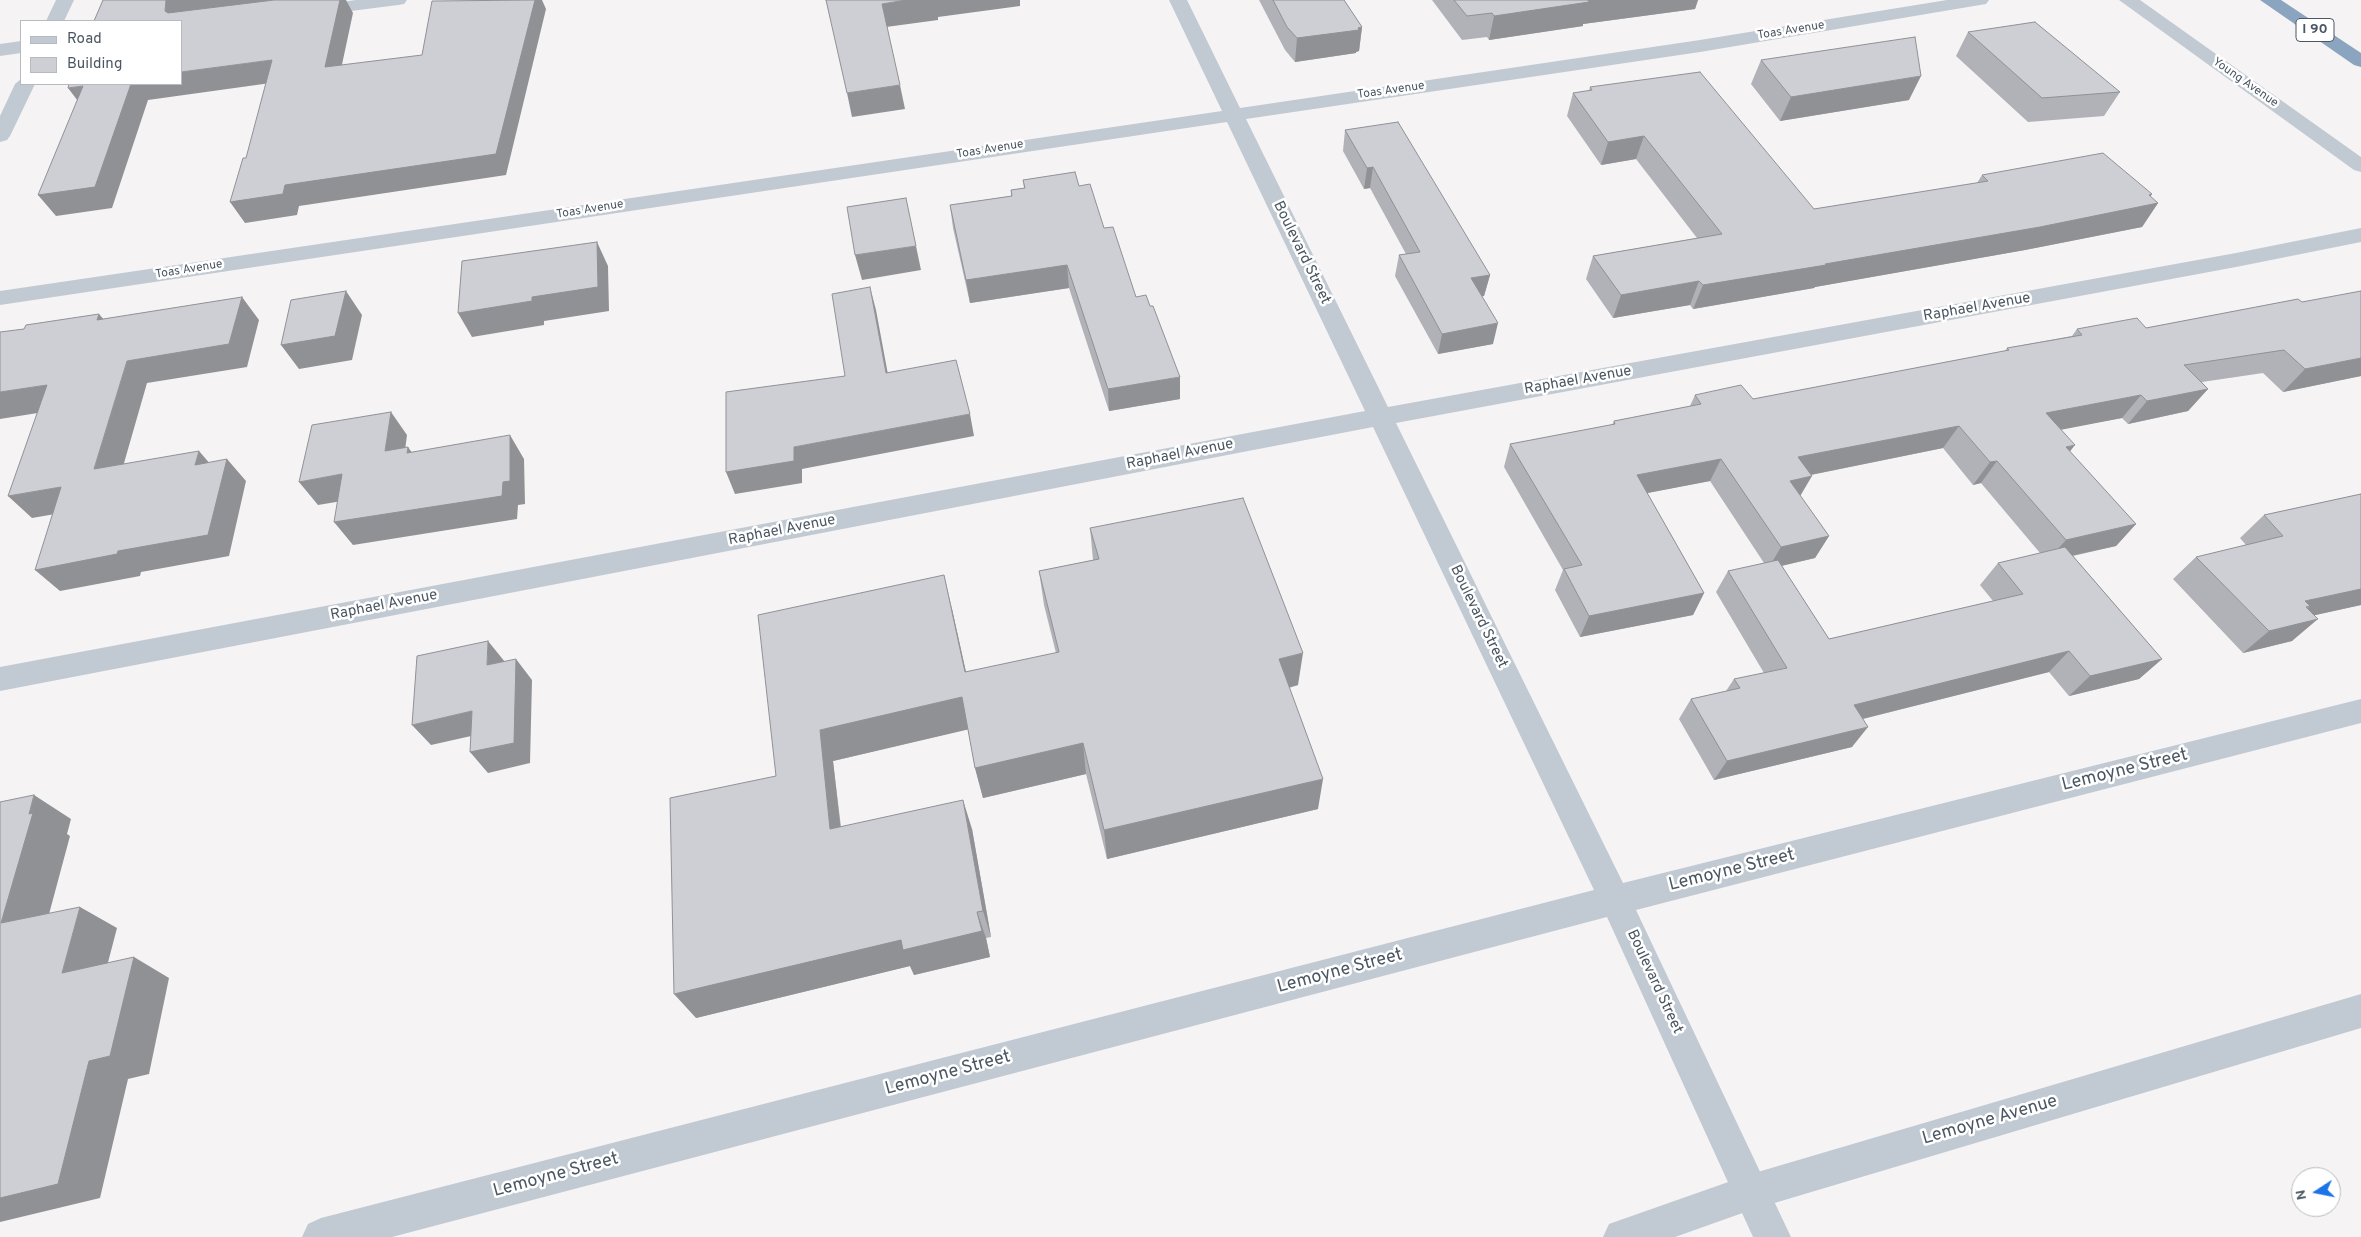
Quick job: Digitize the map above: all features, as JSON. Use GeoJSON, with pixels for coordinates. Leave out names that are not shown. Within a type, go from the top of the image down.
{"type":"FeatureCollection","features":[{"type":"Feature","properties":{"kind":"highway","name":"I 90"},"geometry":{"type":"LineString","coordinates":[[2269,0],[2361,60]]}},
{"type":"Feature","properties":{"kind":"street"},"geometry":{"type":"LineString","coordinates":[[55,20],[65,0]]}},
{"type":"Feature","properties":{"kind":"street"},"geometry":{"type":"LineString","coordinates":[[299,12],[398,0]]}},
{"type":"Feature","properties":{"kind":"street","name":"Boulevard Street"},"geometry":{"type":"LineString","coordinates":[[1178,0],[1616,900],[1772,1237]]}},
{"type":"Feature","properties":{"kind":"street","name":"Toas Avenue"},"geometry":{"type":"LineString","coordinates":[[0,298],[1700,46],[1980,0]]}},
{"type":"Feature","properties":{"kind":"street","name":"Young Avenue"},"geometry":{"type":"LineString","coordinates":[[2128,0],[2361,166]]}},
{"type":"Feature","properties":{"kind":"street"},"geometry":{"type":"LineString","coordinates":[[0,50],[20,47]]}},
{"type":"Feature","properties":{"kind":"street"},"geometry":{"type":"LineString","coordinates":[[0,136],[25,85]]}},
{"type":"Feature","properties":{"kind":"street","name":"Raphael Avenue"},"geometry":{"type":"LineString","coordinates":[[0,680],[1381,417],[2236,260],[2361,235]]}},
{"type":"Feature","properties":{"kind":"street","name":"Lemoyne Street"},"geometry":{"type":"LineString","coordinates":[[321,1237],[1616,900],[2361,711]]}},
{"type":"Feature","properties":{"kind":"street","name":"Lemoyne Avenue"},"geometry":{"type":"LineString","coordinates":[[1622,1237],[1751,1192],[2361,1012]]}},
{"type":"Feature","properties":{"kind":"building"},"geometry":{"type":"Polygon","coordinates":[[[103,0],[166,0],[165,11],[168,13],[274,0],[340,0],[325,67],[422,55],[432,1],[535,0],[496,154],[285,185],[283,194],[230,202],[243,158],[246,158],[272,60],[182,72],[182,20],[94,20],[103,0]]]}},
{"type":"Feature","properties":{"kind":"building"},"geometry":{"type":"Polygon","coordinates":[[[826,0],[906,0],[882,4],[900,85],[847,93],[826,0]]]}},
{"type":"Feature","properties":{"kind":"building"},"geometry":{"type":"Polygon","coordinates":[[[1273,0],[1344,0],[1362,27],[1358,28],[1359,30],[1297,38],[1287,27],[1273,0]]]}},
{"type":"Feature","properties":{"kind":"building"},"geometry":{"type":"Polygon","coordinates":[[[1454,0],[1588,0],[1589,2],[1494,16],[1492,13],[1467,16],[1454,0]]]}},
{"type":"Feature","properties":{"kind":"building"},"geometry":{"type":"Polygon","coordinates":[[[2035,22],[2120,92],[2042,98],[1968,32],[2035,22]]]}},
{"type":"Feature","properties":{"kind":"building"},"geometry":{"type":"Polygon","coordinates":[[[1915,37],[1921,76],[1791,97],[1761,60],[1915,37]]]}},
{"type":"Feature","properties":{"kind":"building"},"geometry":{"type":"Polygon","coordinates":[[[1700,72],[1814,209],[1988,181],[1982,175],[2103,153],[2152,194],[2149,195],[2158,203],[2040,227],[1826,265],[1703,285],[1699,281],[1621,295],[1593,256],[1722,234],[1644,136],[1608,142],[1573,93],[1592,90],[1590,87],[1700,72]]]}},
{"type":"Feature","properties":{"kind":"building"},"geometry":{"type":"Polygon","coordinates":[[[69,85],[131,85],[95,187],[38,195],[83,86],[68,88],[69,85]]]}},
{"type":"Feature","properties":{"kind":"building"},"geometry":{"type":"Polygon","coordinates":[[[1398,122],[1490,275],[1471,278],[1498,323],[1442,334],[1399,255],[1420,252],[1373,167],[1367,168],[1345,130],[1398,122]]]}},
{"type":"Feature","properties":{"kind":"building"},"geometry":{"type":"Polygon","coordinates":[[[1075,172],[1079,186],[1090,184],[1104,228],[1113,227],[1136,297],[1146,295],[1150,306],[1153,306],[1180,377],[1108,389],[1067,265],[966,280],[950,205],[1012,196],[1011,190],[1025,188],[1023,180],[1075,172]]]}},
{"type":"Feature","properties":{"kind":"building"},"geometry":{"type":"Polygon","coordinates":[[[906,198],[916,246],[855,255],[847,207],[906,198]]]}},
{"type":"Feature","properties":{"kind":"building"},"geometry":{"type":"Polygon","coordinates":[[[597,242],[598,287],[532,297],[532,301],[458,313],[462,261],[597,242]]]}},
{"type":"Feature","properties":{"kind":"building"},"geometry":{"type":"Polygon","coordinates":[[[870,287],[886,373],[956,360],[970,414],[794,447],[794,461],[726,472],[726,392],[845,376],[832,294],[870,287]]]}},
{"type":"Feature","properties":{"kind":"building"},"geometry":{"type":"Polygon","coordinates":[[[346,291],[335,336],[281,345],[291,300],[346,291]]]}},
{"type":"Feature","properties":{"kind":"building"},"geometry":{"type":"Polygon","coordinates":[[[2361,291],[2361,358],[2305,369],[2284,350],[2184,365],[2208,389],[2147,401],[2141,395],[2046,413],[2075,445],[2066,447],[2136,524],[2066,540],[1997,461],[1990,462],[1959,426],[1798,457],[1812,476],[1790,481],[1829,536],[1781,547],[1721,459],[1637,475],[1704,593],[1589,616],[1564,569],[1582,565],[1510,444],[1615,424],[1614,421],[1701,404],[1695,395],[1741,385],[1753,399],[2009,350],[2007,348],[2082,335],[2077,329],[2137,318],[2146,328],[2298,299],[2302,302],[2361,291]]]}},
{"type":"Feature","properties":{"kind":"building"},"geometry":{"type":"Polygon","coordinates":[[[242,297],[229,344],[127,361],[94,469],[199,451],[195,465],[227,459],[208,535],[118,551],[117,554],[35,570],[61,487],[8,496],[47,385],[0,392],[0,332],[24,329],[26,325],[99,314],[97,320],[242,297]]]}},
{"type":"Feature","properties":{"kind":"building"},"geometry":{"type":"Polygon","coordinates":[[[391,412],[385,451],[408,447],[407,453],[510,435],[510,481],[503,482],[502,496],[334,522],[342,474],[299,482],[312,425],[391,412]]]}},
{"type":"Feature","properties":{"kind":"building"},"geometry":{"type":"Polygon","coordinates":[[[2361,494],[2361,589],[2305,601],[2310,606],[2306,607],[2318,619],[2269,631],[2196,557],[2283,536],[2264,515],[2361,494]]]}},
{"type":"Feature","properties":{"kind":"building"},"geometry":{"type":"Polygon","coordinates":[[[1243,498],[1303,653],[1279,659],[1323,779],[1104,830],[1083,743],[975,768],[962,697],[820,730],[830,829],[963,800],[983,911],[977,912],[982,931],[903,950],[901,940],[674,994],[670,798],[776,776],[758,615],[944,575],[965,672],[1059,652],[1039,571],[1099,559],[1090,528],[1243,498]]]}},
{"type":"Feature","properties":{"kind":"building"},"geometry":{"type":"Polygon","coordinates":[[[2065,547],[2162,659],[2090,676],[2069,651],[1854,705],[1868,727],[1727,761],[1691,699],[1740,688],[1734,679],[1787,668],[1728,571],[1778,560],[1829,639],[2023,594],[1998,563],[2065,547]]]}},
{"type":"Feature","properties":{"kind":"building"},"geometry":{"type":"Polygon","coordinates":[[[488,641],[487,665],[516,659],[514,743],[470,752],[472,711],[412,725],[417,656],[488,641]]]}},
{"type":"Feature","properties":{"kind":"building"},"geometry":{"type":"Polygon","coordinates":[[[34,795],[29,814],[33,813],[1,923],[80,907],[62,973],[134,957],[110,1056],[89,1061],[58,1184],[0,1198],[0,802],[34,795]]]}}]}
